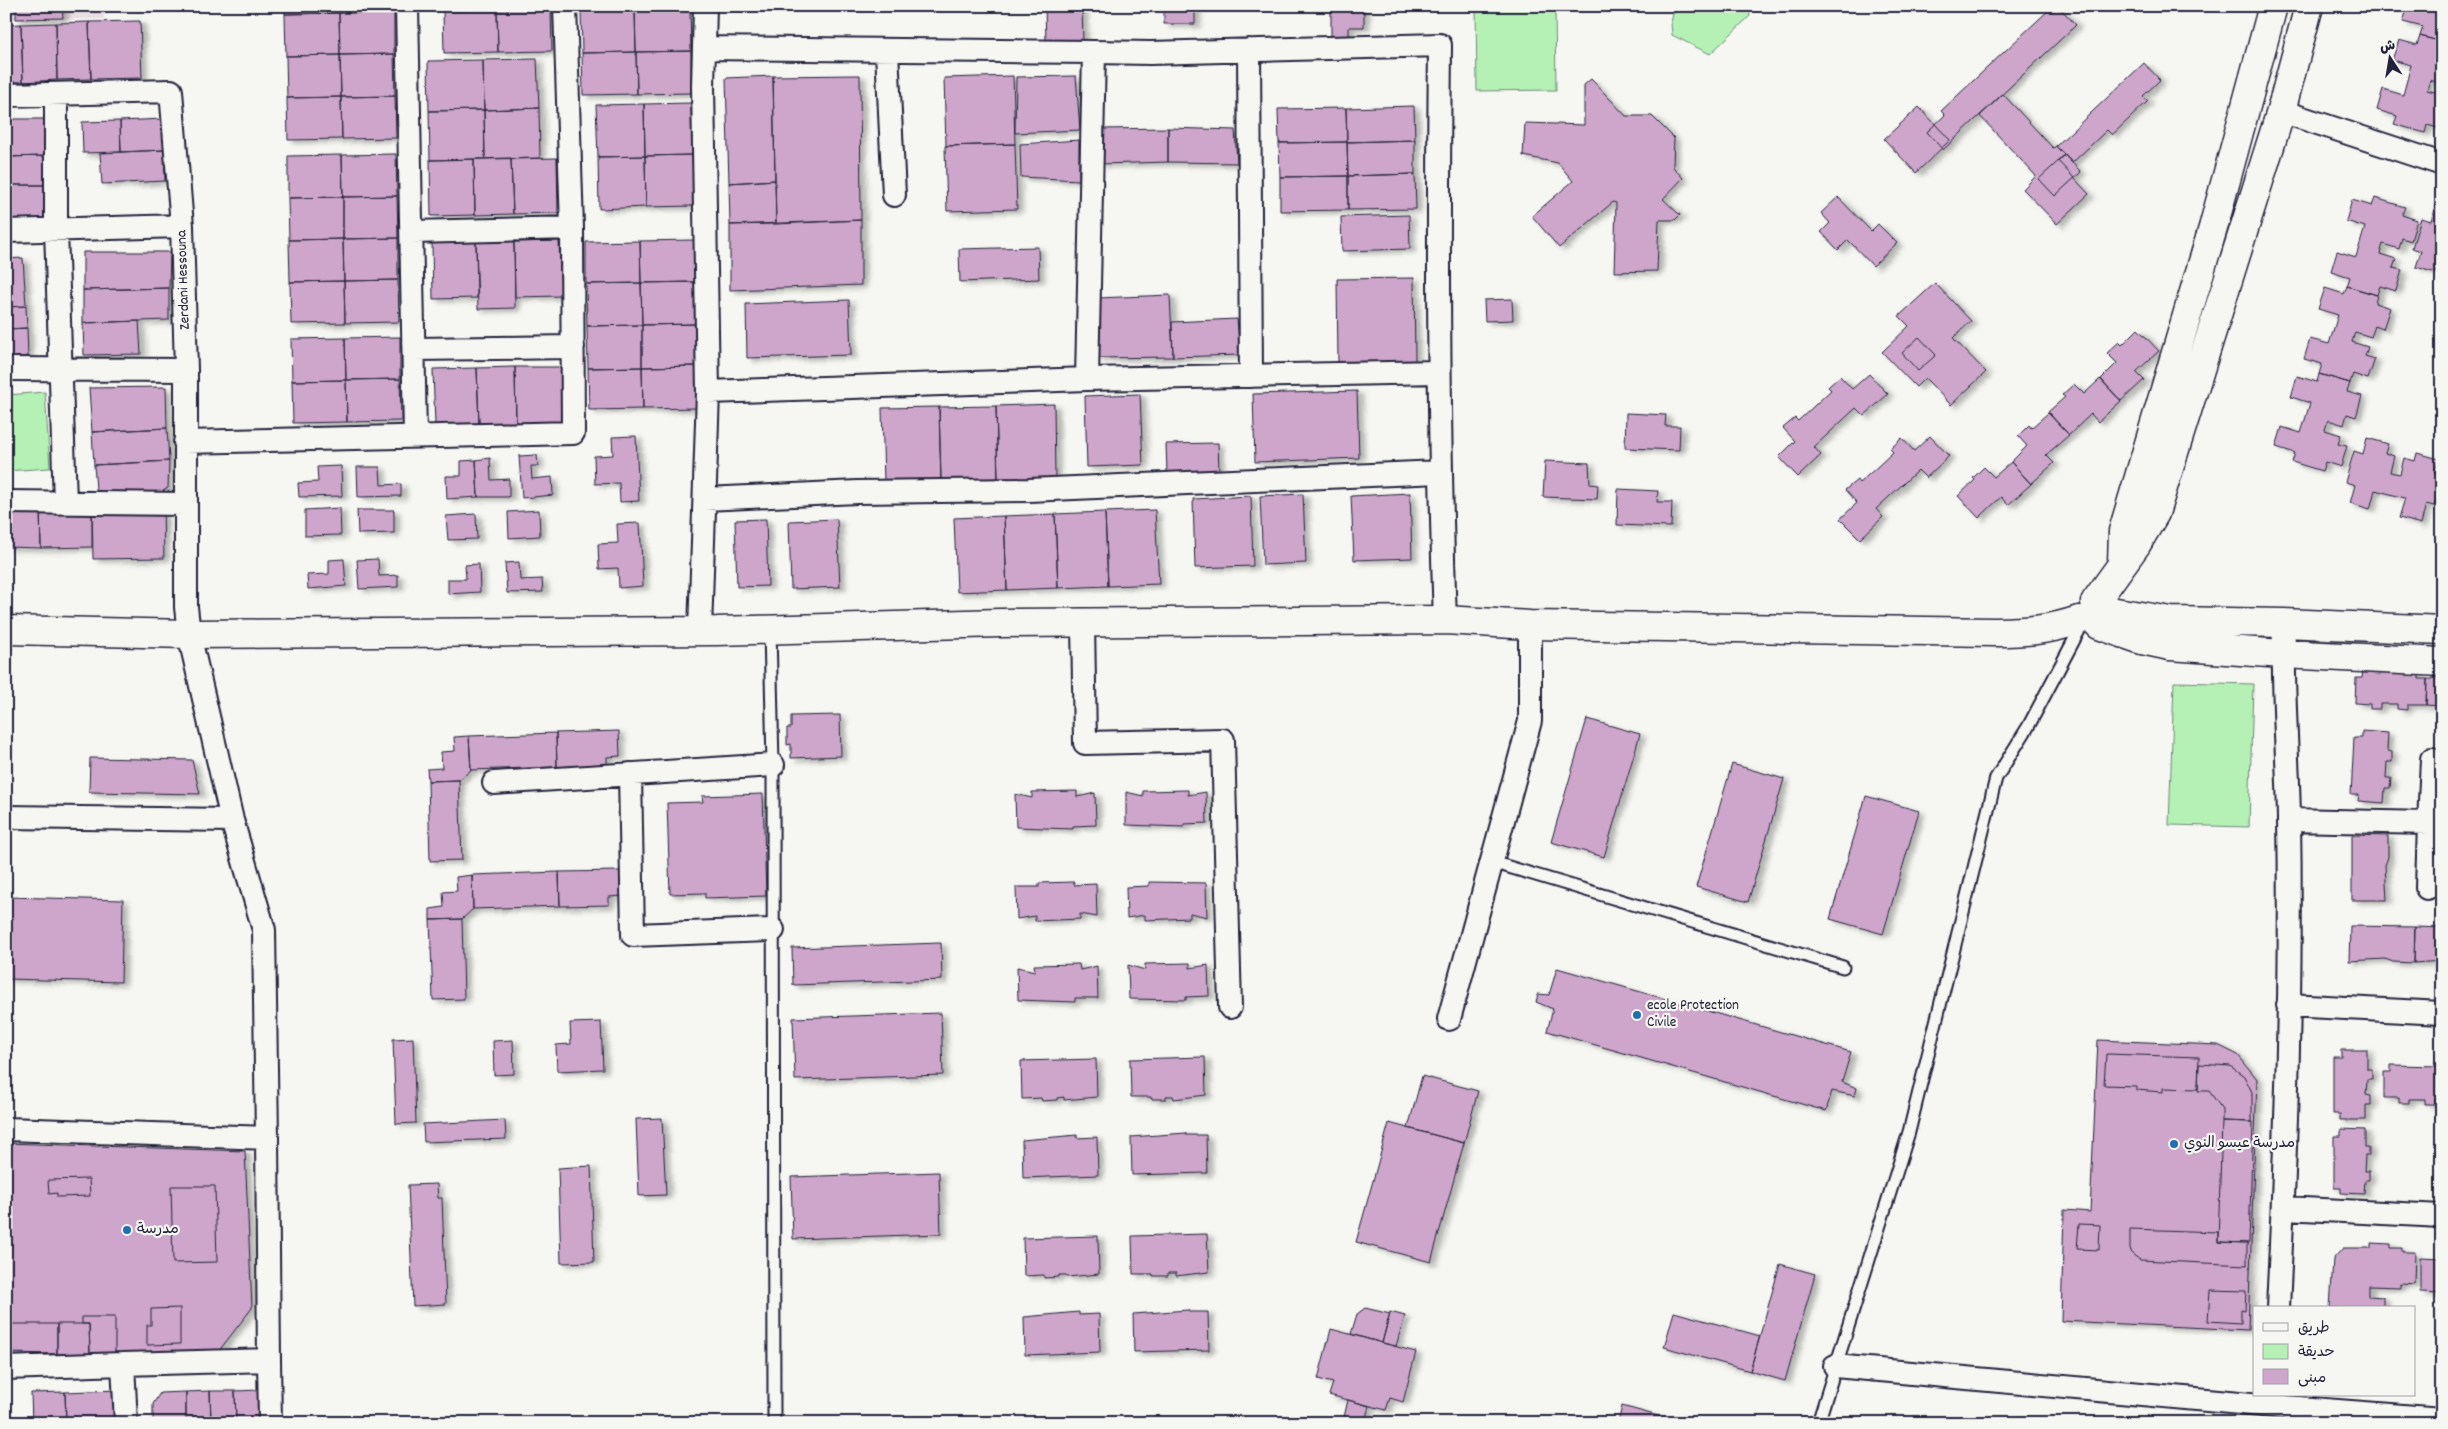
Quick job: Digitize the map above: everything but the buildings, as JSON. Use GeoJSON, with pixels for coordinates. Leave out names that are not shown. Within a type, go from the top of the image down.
{"type":"FeatureCollection","features":[{"type":"Feature","properties":{"kind":"main road"},"geometry":{"type":"LineString","coordinates":[[2122,563],[2123,531],[2213,228],[2273,6]]}},
{"type":"Feature","properties":{"kind":"main road"},"geometry":{"type":"LineString","coordinates":[[2092,616],[2122,563],[2136,545],[2155,513],[2281,112],[2309,6]]}},
{"type":"Feature","properties":{"kind":"main road"},"geometry":{"type":"LineString","coordinates":[[2092,616],[2142,640],[2170,646],[2442,662]]}},
{"type":"Feature","properties":{"kind":"main road"},"geometry":{"type":"LineString","coordinates":[[6,630],[189,634],[700,631],[1000,623],[1445,620],[1530,625],[2031,632],[2056,628],[2092,616],[2171,621],[2284,623],[2442,630]]}},
{"type":"Feature","properties":{"kind":"street"},"geometry":{"type":"LineString","coordinates":[[407,6],[415,436]]}},
{"type":"Feature","properties":{"kind":"street"},"geometry":{"type":"LineString","coordinates":[[185,442],[573,432],[572,228],[565,6]]}},
{"type":"Feature","properties":{"kind":"street"},"geometry":{"type":"LineString","coordinates":[[700,631],[708,392],[703,86],[705,6]]}},
{"type":"Feature","properties":{"kind":"street"},"geometry":{"type":"LineString","coordinates":[[705,48],[1150,53],[1440,45],[1439,372],[1445,620]]}},
{"type":"Feature","properties":{"kind":"street"},"geometry":{"type":"LineString","coordinates":[[1249,50],[1251,376]]}},
{"type":"Feature","properties":{"kind":"street"},"geometry":{"type":"LineString","coordinates":[[887,51],[894,195]]}},
{"type":"Feature","properties":{"kind":"street"},"geometry":{"type":"LineString","coordinates":[[1087,379],[1094,52]]}},
{"type":"Feature","properties":{"kind":"street","name":"Zerdani Hessouna"},"geometry":{"type":"LineString","coordinates":[[6,95],[171,91],[182,226],[186,370],[186,607],[189,634],[232,820],[264,930],[270,1423]]}},
{"type":"Feature","properties":{"kind":"street"},"geometry":{"type":"LineString","coordinates":[[56,94],[56,229],[65,502]]}},
{"type":"Feature","properties":{"kind":"street"},"geometry":{"type":"LineString","coordinates":[[2281,112],[2442,164]]}},
{"type":"Feature","properties":{"kind":"street"},"geometry":{"type":"LineString","coordinates":[[6,231],[182,226]]}},
{"type":"Feature","properties":{"kind":"street"},"geometry":{"type":"LineString","coordinates":[[412,232],[572,228]]}},
{"type":"Feature","properties":{"kind":"street"},"geometry":{"type":"LineString","coordinates":[[414,349],[573,347]]}},
{"type":"Feature","properties":{"kind":"street"},"geometry":{"type":"LineString","coordinates":[[6,370],[186,370]]}},
{"type":"Feature","properties":{"kind":"street"},"geometry":{"type":"LineString","coordinates":[[708,392],[1087,379],[1439,372]]}},
{"type":"Feature","properties":{"kind":"street"},"geometry":{"type":"LineString","coordinates":[[705,499],[857,492],[1030,490],[1440,472]]}},
{"type":"Feature","properties":{"kind":"street"},"geometry":{"type":"LineString","coordinates":[[6,502],[185,504]]}},
{"type":"Feature","properties":{"kind":"street"},"geometry":{"type":"LineString","coordinates":[[1083,623],[1085,743],[1223,740],[1230,1007]]}},
{"type":"Feature","properties":{"kind":"street"},"geometry":{"type":"LineString","coordinates":[[2278,1306],[2284,1208],[2290,820],[2283,654],[2284,623]]}},
{"type":"Feature","properties":{"kind":"street"},"geometry":{"type":"LineString","coordinates":[[1450,1019],[1530,721],[1530,625]]}},
{"type":"Feature","properties":{"kind":"street"},"geometry":{"type":"LineString","coordinates":[[2427,888],[2432,759]]}},
{"type":"Feature","properties":{"kind":"street"},"geometry":{"type":"LineString","coordinates":[[494,783],[773,765]]}},
{"type":"Feature","properties":{"kind":"street"},"geometry":{"type":"LineString","coordinates":[[630,774],[633,935],[773,930]]}},
{"type":"Feature","properties":{"kind":"street"},"geometry":{"type":"LineString","coordinates":[[6,818],[232,820]]}},
{"type":"Feature","properties":{"kind":"street"},"geometry":{"type":"LineString","coordinates":[[2290,820],[2429,823]]}},
{"type":"Feature","properties":{"kind":"street"},"geometry":{"type":"LineString","coordinates":[[2288,1005],[2442,1013]]}},
{"type":"Feature","properties":{"kind":"street"},"geometry":{"type":"LineString","coordinates":[[6,1129],[267,1138]]}},
{"type":"Feature","properties":{"kind":"street"},"geometry":{"type":"LineString","coordinates":[[2284,1208],[2442,1216]]}},
{"type":"Feature","properties":{"kind":"street"},"geometry":{"type":"LineString","coordinates":[[6,1368],[269,1360]]}},
{"type":"Feature","properties":{"kind":"street"},"geometry":{"type":"LineString","coordinates":[[123,1364],[126,1423]]}},
{"type":"Feature","properties":{"kind":"street"},"geometry":{"type":"LineString","coordinates":[[1836,1366],[2274,1401],[2442,1419]]}},
{"type":"Feature","properties":{"kind":"lane"},"geometry":{"type":"LineString","coordinates":[[1818,1423],[1909,1132],[1996,778],[2028,728],[2092,616]]}},
{"type":"Feature","properties":{"kind":"lane"},"geometry":{"type":"LineString","coordinates":[[770,630],[773,765],[774,1423]]}},
{"type":"Feature","properties":{"kind":"lane"},"geometry":{"type":"LineString","coordinates":[[1492,862],[1843,966]]}},
{"type":"Feature","properties":{"kind":"shaded area"},"geometry":{"type":"Polygon","coordinates":[[[6,6],[104,6],[104,19],[6,19],[6,6]]]}},
{"type":"Feature","properties":{"kind":"green space"},"geometry":{"type":"Polygon","coordinates":[[[1476,6],[1555,6],[1556,90],[1477,91],[1476,6]]]}},
{"type":"Feature","properties":{"kind":"green space"},"geometry":{"type":"Polygon","coordinates":[[[1746,7],[1749,10],[1750,16],[1710,54],[1672,35],[1671,22],[1673,14],[1677,11],[1746,7]]]}},
{"type":"Feature","properties":{"kind":"green space"},"geometry":{"type":"Polygon","coordinates":[[[45,392],[50,468],[6,471],[6,395],[45,392]]]}},
{"type":"Feature","properties":{"kind":"green space"},"geometry":{"type":"Polygon","coordinates":[[[2174,682],[2253,684],[2249,827],[2169,825],[2174,682]]]}},
{"type":"Feature","properties":{"kind":"place","name":"ecole Protection Civile"},"geometry":{"type":"Point","coordinates":[1637,1015]}},
{"type":"Feature","properties":{"kind":"place","name":"مدرسة عيسو النوي"},"geometry":{"type":"Point","coordinates":[2174,1144]}},
{"type":"Feature","properties":{"kind":"place","name":"مدرسة"},"geometry":{"type":"Point","coordinates":[127,1230]}}]}
